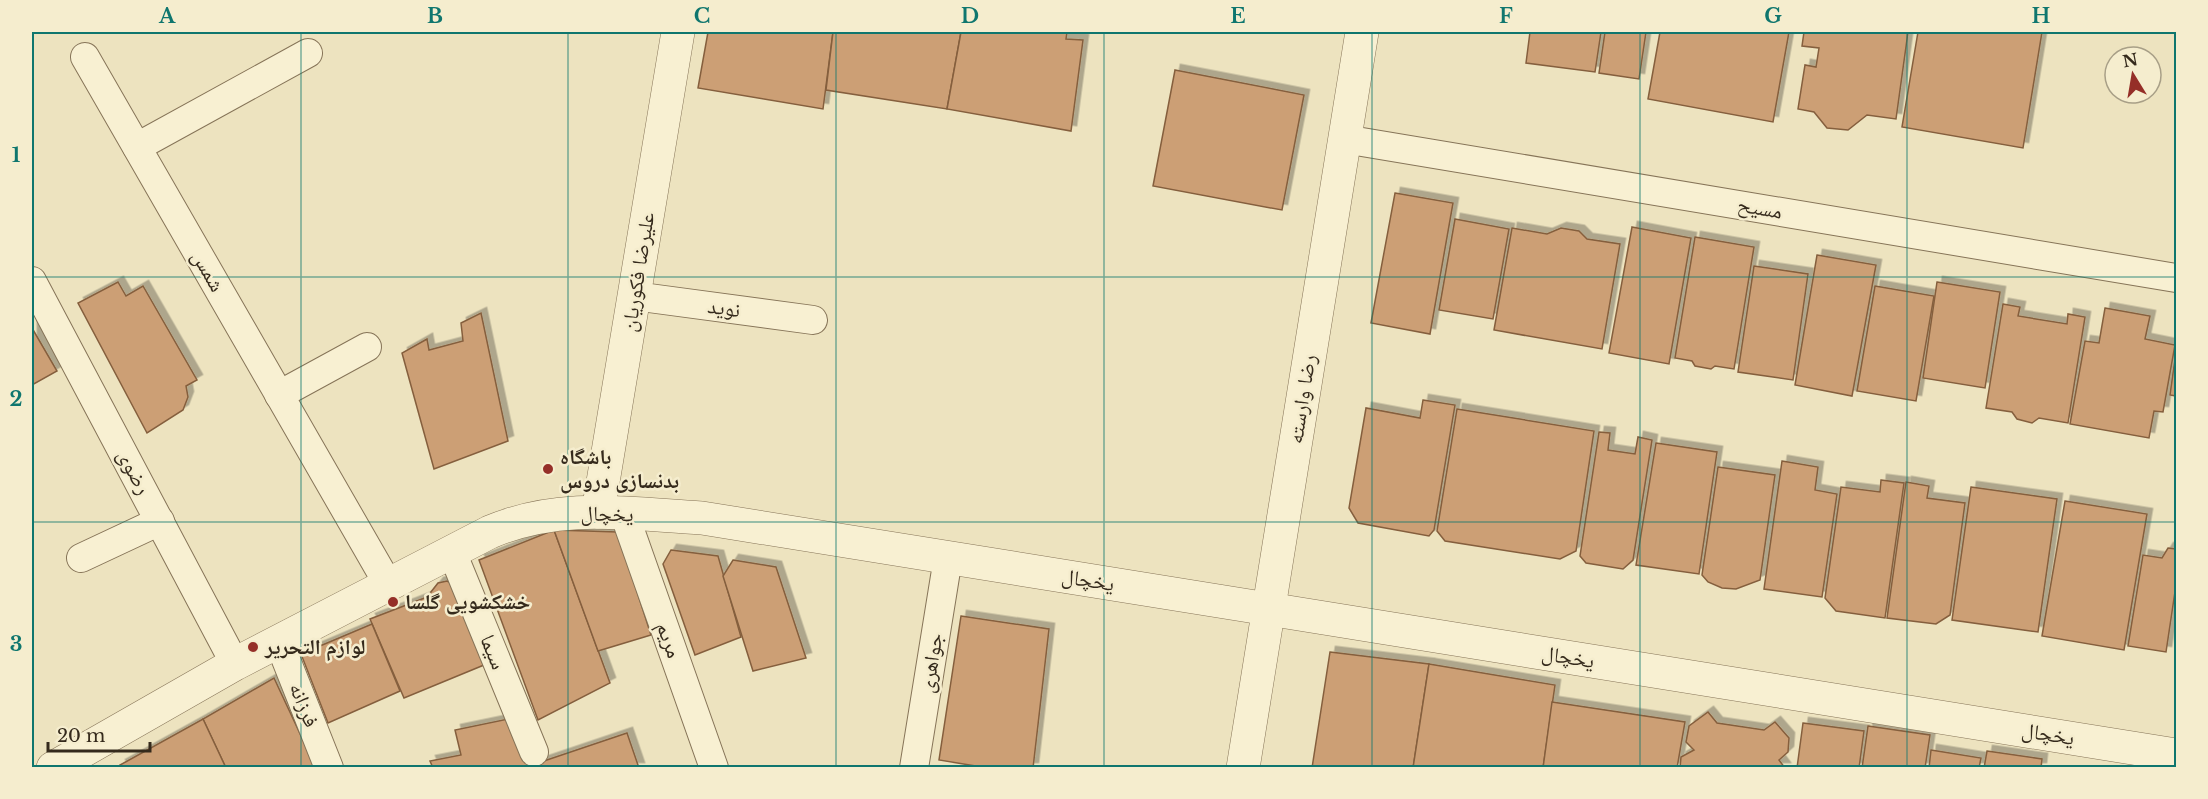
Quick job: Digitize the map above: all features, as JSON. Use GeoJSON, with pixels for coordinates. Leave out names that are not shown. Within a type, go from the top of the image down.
{"type":"FeatureCollection","features":[{"type":"Feature","properties":{"kind":"street","name":"علیرضا فکوریان"},"geometry":{"type":"LineString","coordinates":[[611,513],[634,296],[678,32]]}},
{"type":"Feature","properties":{"kind":"street","name":"رضا وارسته"},"geometry":{"type":"LineString","coordinates":[[1243,768],[1362,32]]}},
{"type":"Feature","properties":{"kind":"street"},"geometry":{"type":"LineString","coordinates":[[137,147],[308,53]]}},
{"type":"Feature","properties":{"kind":"street","name":"شمس"},"geometry":{"type":"LineString","coordinates":[[84,57],[388,584]]}},
{"type":"Feature","properties":{"kind":"street","name":"مسیح"},"geometry":{"type":"LineString","coordinates":[[1344,139],[2176,278]]}},
{"type":"Feature","properties":{"kind":"street","name":"رضوی"},"geometry":{"type":"LineString","coordinates":[[32,281],[235,664]]}},
{"type":"Feature","properties":{"kind":"street","name":"نوید"},"geometry":{"type":"LineString","coordinates":[[634,296],[813,320]]}},
{"type":"Feature","properties":{"kind":"street"},"geometry":{"type":"LineString","coordinates":[[279,395],[367,347]]}},
{"type":"Feature","properties":{"kind":"street","name":"یخچال"},"geometry":{"type":"LineString","coordinates":[[53,768],[235,664],[388,584],[515,522],[545,514],[611,513],[702,518],[2176,755]]}},
{"type":"Feature","properties":{"kind":"street","name":"مریم"},"geometry":{"type":"LineString","coordinates":[[611,513],[714,768]]}},
{"type":"Feature","properties":{"kind":"street"},"geometry":{"type":"LineString","coordinates":[[81,558],[160,521]]}},
{"type":"Feature","properties":{"kind":"street","name":"سیما"},"geometry":{"type":"LineString","coordinates":[[452,552],[534,752]]}},
{"type":"Feature","properties":{"kind":"street","name":"جواهری"},"geometry":{"type":"LineString","coordinates":[[914,768],[948,558]]}},
{"type":"Feature","properties":{"kind":"street","name":"فرزانه"},"geometry":{"type":"LineString","coordinates":[[279,642],[329,768]]}},
{"type":"Feature","properties":{"kind":"building"},"geometry":{"type":"Polygon","coordinates":[[[708,32],[833,32],[823,109],[698,88],[708,32]]]}},
{"type":"Feature","properties":{"kind":"building"},"geometry":{"type":"Polygon","coordinates":[[[833,32],[961,32],[947,109],[826,90],[833,32]]]}},
{"type":"Feature","properties":{"kind":"building"},"geometry":{"type":"Polygon","coordinates":[[[961,32],[1067,32],[1066,39],[1083,40],[1071,131],[947,109],[961,32]]]}},
{"type":"Feature","properties":{"kind":"building"},"geometry":{"type":"Polygon","coordinates":[[[1530,32],[1601,32],[1595,72],[1526,63],[1530,32]]]}},
{"type":"Feature","properties":{"kind":"building"},"geometry":{"type":"Polygon","coordinates":[[[1605,32],[1646,32],[1639,79],[1599,73],[1605,32]]]}},
{"type":"Feature","properties":{"kind":"building"},"geometry":{"type":"Polygon","coordinates":[[[1660,32],[1789,32],[1773,122],[1648,99],[1660,32]]]}},
{"type":"Feature","properties":{"kind":"building"},"geometry":{"type":"Polygon","coordinates":[[[1804,32],[1908,32],[1896,119],[1867,115],[1848,130],[1827,128],[1814,112],[1798,109],[1805,65],[1816,67],[1819,48],[1802,46],[1804,32]]]}},
{"type":"Feature","properties":{"kind":"building"},"geometry":{"type":"Polygon","coordinates":[[[1918,32],[2042,32],[2023,148],[1902,127],[1918,32]]]}},
{"type":"Feature","properties":{"kind":"building"},"geometry":{"type":"Polygon","coordinates":[[[1175,70],[1304,95],[1282,210],[1153,186],[1175,70]]]}},
{"type":"Feature","properties":{"kind":"building"},"geometry":{"type":"Polygon","coordinates":[[[1395,193],[1453,203],[1430,334],[1371,323],[1395,193]]]}},
{"type":"Feature","properties":{"kind":"building"},"geometry":{"type":"Polygon","coordinates":[[[1455,219],[1509,229],[1493,319],[1439,310],[1455,219]]]}},
{"type":"Feature","properties":{"kind":"building"},"geometry":{"type":"Polygon","coordinates":[[[1632,227],[1691,238],[1669,364],[1609,353],[1632,227]]]}},
{"type":"Feature","properties":{"kind":"building"},"geometry":{"type":"Polygon","coordinates":[[[1512,228],[1547,234],[1561,228],[1579,231],[1587,239],[1620,244],[1602,349],[1494,330],[1512,228]]]}},
{"type":"Feature","properties":{"kind":"building"},"geometry":{"type":"Polygon","coordinates":[[[1695,237],[1754,247],[1734,369],[1715,366],[1711,369],[1695,366],[1692,361],[1675,358],[1695,237]]]}},
{"type":"Feature","properties":{"kind":"building"},"geometry":{"type":"Polygon","coordinates":[[[1817,255],[1876,265],[1852,396],[1795,385],[1817,255]]]}},
{"type":"Feature","properties":{"kind":"building"},"geometry":{"type":"Polygon","coordinates":[[[1754,266],[1808,274],[1793,380],[1738,372],[1754,266]]]}},
{"type":"Feature","properties":{"kind":"building"},"geometry":{"type":"Polygon","coordinates":[[[118,282],[126,296],[143,286],[197,380],[186,386],[188,397],[183,410],[147,433],[78,303],[118,282]]]}},
{"type":"Feature","properties":{"kind":"building"},"geometry":{"type":"Polygon","coordinates":[[[1937,282],[2000,292],[1985,388],[1923,378],[1937,282]]]}},
{"type":"Feature","properties":{"kind":"building"},"geometry":{"type":"Polygon","coordinates":[[[1875,286],[1934,296],[1916,401],[1857,391],[1875,286]]]}},
{"type":"Feature","properties":{"kind":"building"},"geometry":{"type":"Polygon","coordinates":[[[2003,304],[2020,307],[2018,316],[2067,324],[2068,314],[2085,317],[2068,423],[2039,418],[2032,423],[2017,419],[2012,412],[1986,408],[2003,304]]]}},
{"type":"Feature","properties":{"kind":"building"},"geometry":{"type":"Polygon","coordinates":[[[2105,308],[2150,316],[2145,339],[2175,345],[2163,412],[2154,411],[2149,438],[2070,424],[2085,341],[2099,343],[2105,308]]]}},
{"type":"Feature","properties":{"kind":"building"},"geometry":{"type":"Polygon","coordinates":[[[481,313],[508,441],[434,469],[402,353],[427,339],[429,350],[463,341],[461,323],[481,313]]]}},
{"type":"Feature","properties":{"kind":"building"},"geometry":{"type":"Polygon","coordinates":[[[32,328],[57,371],[32,385],[32,328]]]}},
{"type":"Feature","properties":{"kind":"building"},"geometry":{"type":"Polygon","coordinates":[[[2176,352],[2176,396],[2170,395],[2176,352]]]}},
{"type":"Feature","properties":{"kind":"building"},"geometry":{"type":"Polygon","coordinates":[[[1423,400],[1455,405],[1434,530],[1429,536],[1358,523],[1349,508],[1366,408],[1420,418],[1423,400]]]}},
{"type":"Feature","properties":{"kind":"building"},"geometry":{"type":"Polygon","coordinates":[[[1457,409],[1594,431],[1576,551],[1560,559],[1445,541],[1437,531],[1457,409]]]}},
{"type":"Feature","properties":{"kind":"building"},"geometry":{"type":"Polygon","coordinates":[[[1599,432],[1610,433],[1608,450],[1635,454],[1638,437],[1652,440],[1633,560],[1623,569],[1586,563],[1580,556],[1599,432]]]}},
{"type":"Feature","properties":{"kind":"building"},"geometry":{"type":"Polygon","coordinates":[[[1656,443],[1717,452],[1699,574],[1636,565],[1656,443]]]}},
{"type":"Feature","properties":{"kind":"building"},"geometry":{"type":"Polygon","coordinates":[[[1782,461],[1818,467],[1815,490],[1837,494],[1822,597],[1764,589],[1782,461]]]}},
{"type":"Feature","properties":{"kind":"building"},"geometry":{"type":"Polygon","coordinates":[[[1718,467],[1775,475],[1760,580],[1736,589],[1722,588],[1708,582],[1702,575],[1718,467]]]}},
{"type":"Feature","properties":{"kind":"building"},"geometry":{"type":"Polygon","coordinates":[[[1881,480],[1904,483],[1885,618],[1836,611],[1825,598],[1841,487],[1880,492],[1881,480]]]}},
{"type":"Feature","properties":{"kind":"building"},"geometry":{"type":"Polygon","coordinates":[[[1906,482],[1929,486],[1927,498],[1965,503],[1950,615],[1936,624],[1887,618],[1906,482]]]}},
{"type":"Feature","properties":{"kind":"building"},"geometry":{"type":"Polygon","coordinates":[[[1971,487],[2057,499],[2038,632],[1952,620],[1971,487]]]}},
{"type":"Feature","properties":{"kind":"building"},"geometry":{"type":"Polygon","coordinates":[[[2065,501],[2147,514],[2124,650],[2042,636],[2065,501]]]}},
{"type":"Feature","properties":{"kind":"building"},"geometry":{"type":"Polygon","coordinates":[[[554,530],[610,683],[538,720],[479,560],[554,530]]]}},
{"type":"Feature","properties":{"kind":"building"},"geometry":{"type":"Polygon","coordinates":[[[554,530],[618,532],[651,635],[598,651],[554,530]]]}},
{"type":"Feature","properties":{"kind":"building"},"geometry":{"type":"Polygon","coordinates":[[[2168,548],[2176,549],[2176,585],[2166,652],[2128,646],[2143,555],[2162,558],[2168,548]]]}},
{"type":"Feature","properties":{"kind":"building"},"geometry":{"type":"Polygon","coordinates":[[[671,550],[718,556],[741,637],[695,655],[663,564],[671,550]]]}},
{"type":"Feature","properties":{"kind":"building"},"geometry":{"type":"Polygon","coordinates":[[[733,560],[776,567],[806,658],[753,671],[723,576],[733,560]]]}},
{"type":"Feature","properties":{"kind":"building"},"geometry":{"type":"Polygon","coordinates":[[[447,581],[457,586],[484,665],[404,698],[370,619],[427,597],[438,583],[447,581]]]}},
{"type":"Feature","properties":{"kind":"building"},"geometry":{"type":"Polygon","coordinates":[[[961,616],[1049,629],[1033,768],[988,768],[939,760],[961,616]]]}},
{"type":"Feature","properties":{"kind":"building"},"geometry":{"type":"Polygon","coordinates":[[[372,624],[400,691],[328,723],[301,654],[372,624]]]}},
{"type":"Feature","properties":{"kind":"building"},"geometry":{"type":"Polygon","coordinates":[[[1330,652],[1429,664],[1413,768],[1312,768],[1330,652]]]}},
{"type":"Feature","properties":{"kind":"building"},"geometry":{"type":"Polygon","coordinates":[[[1429,664],[1555,685],[1543,768],[1413,768],[1429,664]]]}},
{"type":"Feature","properties":{"kind":"building"},"geometry":{"type":"Polygon","coordinates":[[[274,678],[316,768],[226,768],[203,719],[274,678]]]}},
{"type":"Feature","properties":{"kind":"building"},"geometry":{"type":"Polygon","coordinates":[[[1552,702],[1685,722],[1677,768],[1543,768],[1552,702]]]}},
{"type":"Feature","properties":{"kind":"building"},"geometry":{"type":"Polygon","coordinates":[[[1708,712],[1717,723],[1764,730],[1775,722],[1789,738],[1788,752],[1779,760],[1785,768],[1680,768],[1681,757],[1694,750],[1686,742],[1689,726],[1708,712]]]}},
{"type":"Feature","properties":{"kind":"building"},"geometry":{"type":"Polygon","coordinates":[[[203,719],[226,768],[122,768],[120,765],[203,719]]]}},
{"type":"Feature","properties":{"kind":"building"},"geometry":{"type":"Polygon","coordinates":[[[508,719],[530,768],[433,768],[430,761],[461,755],[455,730],[508,719]]]}},
{"type":"Feature","properties":{"kind":"building"},"geometry":{"type":"Polygon","coordinates":[[[1803,723],[1864,731],[1859,768],[1797,768],[1803,723]]]}},
{"type":"Feature","properties":{"kind":"building"},"geometry":{"type":"Polygon","coordinates":[[[1868,726],[1930,735],[1925,768],[1862,768],[1868,726]]]}},
{"type":"Feature","properties":{"kind":"building"},"geometry":{"type":"Polygon","coordinates":[[[627,733],[639,768],[529,766],[627,733]]]}},
{"type":"Feature","properties":{"kind":"building"},"geometry":{"type":"Polygon","coordinates":[[[1931,750],[1981,758],[1979,768],[1929,768],[1931,750]]]}},
{"type":"Feature","properties":{"kind":"building"},"geometry":{"type":"Polygon","coordinates":[[[1987,751],[2042,759],[2041,768],[1984,768],[1987,751]]]}},
{"type":"Feature","properties":{"kind":"place","name":"باشگاه بدنسازی دروس"},"geometry":{"type":"Point","coordinates":[548,469]}},
{"type":"Feature","properties":{"kind":"place","name":"خشکشویی گلسا"},"geometry":{"type":"Point","coordinates":[393,602]}},
{"type":"Feature","properties":{"kind":"place","name":"لوازم التحریر"},"geometry":{"type":"Point","coordinates":[253,647]}}]}
